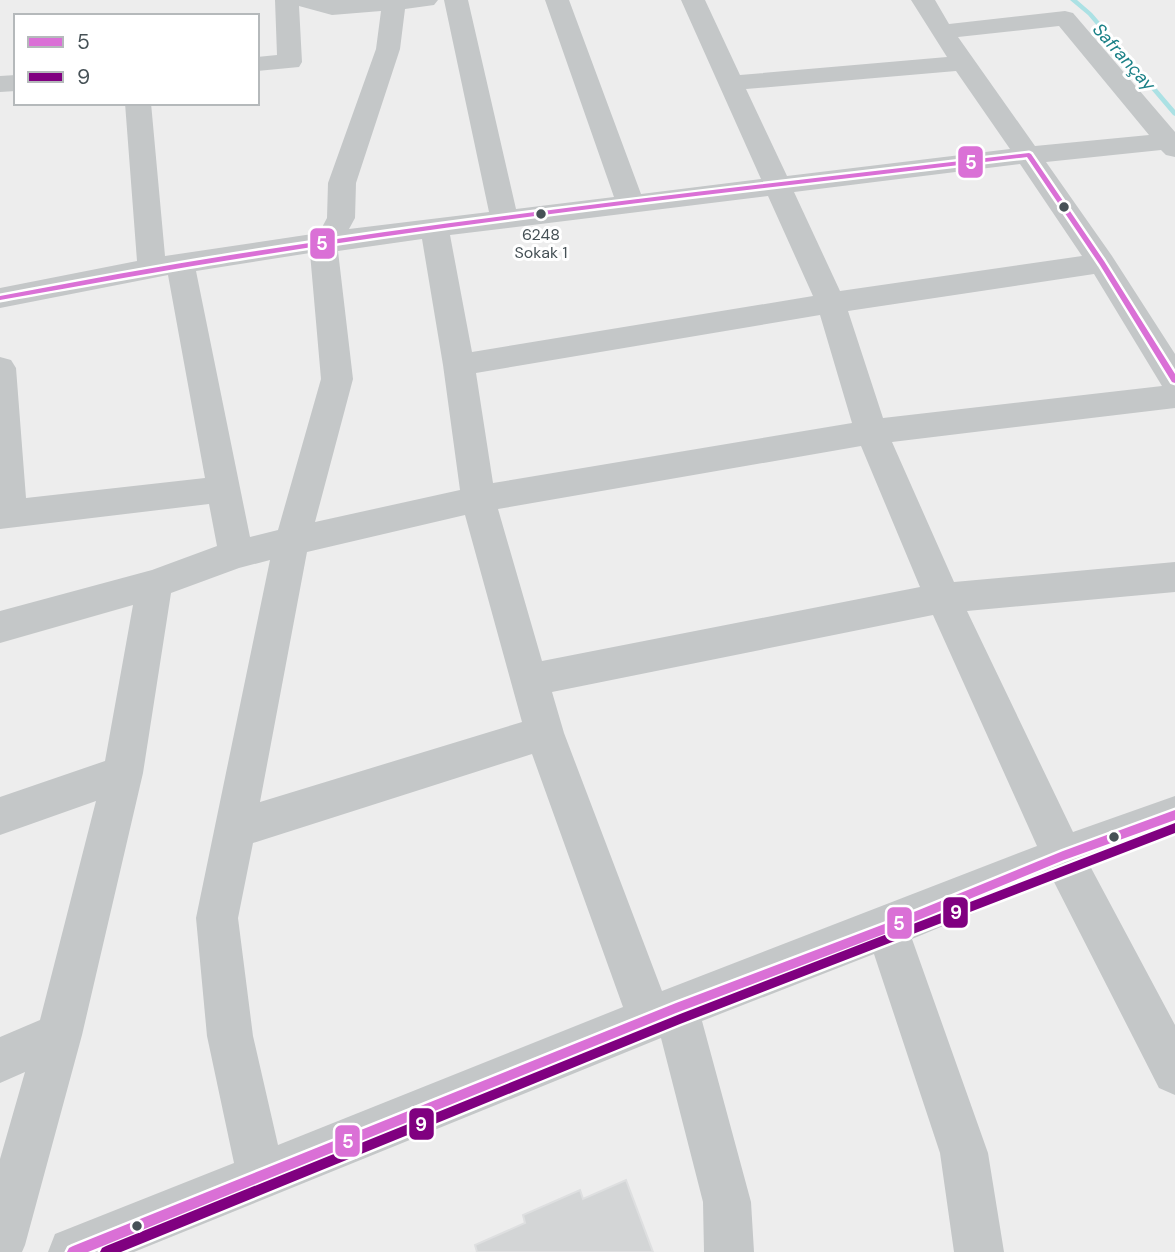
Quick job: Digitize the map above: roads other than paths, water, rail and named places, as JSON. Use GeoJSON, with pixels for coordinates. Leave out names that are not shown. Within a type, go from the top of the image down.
{"type":"FeatureCollection","features":[{"type":"Feature","properties":{"kind":"street"},"geometry":{"type":"LineString","coordinates":[[259,64],[290,62],[287,0]]}},
{"type":"Feature","properties":{"kind":"street"},"geometry":{"type":"LineString","coordinates":[[304,0],[332,8],[426,0]]}},
{"type":"Feature","properties":{"kind":"street"},"geometry":{"type":"LineString","coordinates":[[456,0],[505,221]]}},
{"type":"Feature","properties":{"kind":"street"},"geometry":{"type":"LineString","coordinates":[[557,0],[631,205]]}},
{"type":"Feature","properties":{"kind":"street"},"geometry":{"type":"LineString","coordinates":[[693,0],[831,303],[871,432],[943,598],[1063,856],[1174,1064]]}},
{"type":"Feature","properties":{"kind":"street"},"geometry":{"type":"LineString","coordinates":[[923,0],[963,64],[1102,263],[1175,380]]}},
{"type":"Feature","properties":{"kind":"street"},"geometry":{"type":"LineString","coordinates":[[261,1178],[230,1036],[217,918],[292,541],[337,379],[324,251],[341,218],[342,183],[387,49],[394,4]]}},
{"type":"Feature","properties":{"kind":"street"},"geometry":{"type":"LineString","coordinates":[[942,32],[1065,19],[1172,145]]}},
{"type":"Feature","properties":{"kind":"street"},"geometry":{"type":"LineString","coordinates":[[730,83],[963,64]]}},
{"type":"Feature","properties":{"kind":"street"},"geometry":{"type":"LineString","coordinates":[[138,105],[166,266],[225,489],[236,554]]}},
{"type":"Feature","properties":{"kind":"street"},"geometry":{"type":"LineString","coordinates":[[0,298],[166,266],[329,241],[1029,155],[1172,145]]}},
{"type":"Feature","properties":{"kind":"street"},"geometry":{"type":"LineString","coordinates":[[434,228],[459,365],[478,499],[544,733],[663,1014],[727,1202],[729,1252]]}},
{"type":"Feature","properties":{"kind":"street"},"geometry":{"type":"LineString","coordinates":[[459,365],[831,303],[1102,263]]}},
{"type":"Feature","properties":{"kind":"street"},"geometry":{"type":"LineString","coordinates":[[0,368],[5,514],[225,489]]}},
{"type":"Feature","properties":{"kind":"street"},"geometry":{"type":"LineString","coordinates":[[0,627],[155,584],[236,554],[478,499],[871,432],[1175,396]]}},
{"type":"Feature","properties":{"kind":"street"},"geometry":{"type":"LineString","coordinates":[[529,680],[943,598],[1175,577]]}},
{"type":"Feature","properties":{"kind":"street"},"geometry":{"type":"LineString","coordinates":[[0,1245],[59,1035],[123,773],[155,584]]}},
{"type":"Feature","properties":{"kind":"street"},"geometry":{"type":"LineString","coordinates":[[234,829],[544,733]]}},
{"type":"Feature","properties":{"kind":"street"},"geometry":{"type":"LineString","coordinates":[[0,816],[123,773]]}},
{"type":"Feature","properties":{"kind":"street"},"geometry":{"type":"LineString","coordinates":[[74,1252],[663,1014],[887,928],[1063,856],[1175,815]]}},
{"type":"Feature","properties":{"kind":"street"},"geometry":{"type":"LineString","coordinates":[[887,928],[964,1153],[979,1252]]}},
{"type":"Feature","properties":{"kind":"street"},"geometry":{"type":"LineString","coordinates":[[0,1060],[59,1035]]}},
{"type":"Feature","properties":{"kind":"waterway","name":"Safrançay"},"geometry":{"type":"LineString","coordinates":[[1073,0],[1090,14],[1175,114]]}},
{"type":"Feature","properties":{"kind":"place","name":"6248 Sokak 1"},"geometry":{"type":"Point","coordinates":[541,214]}}]}
